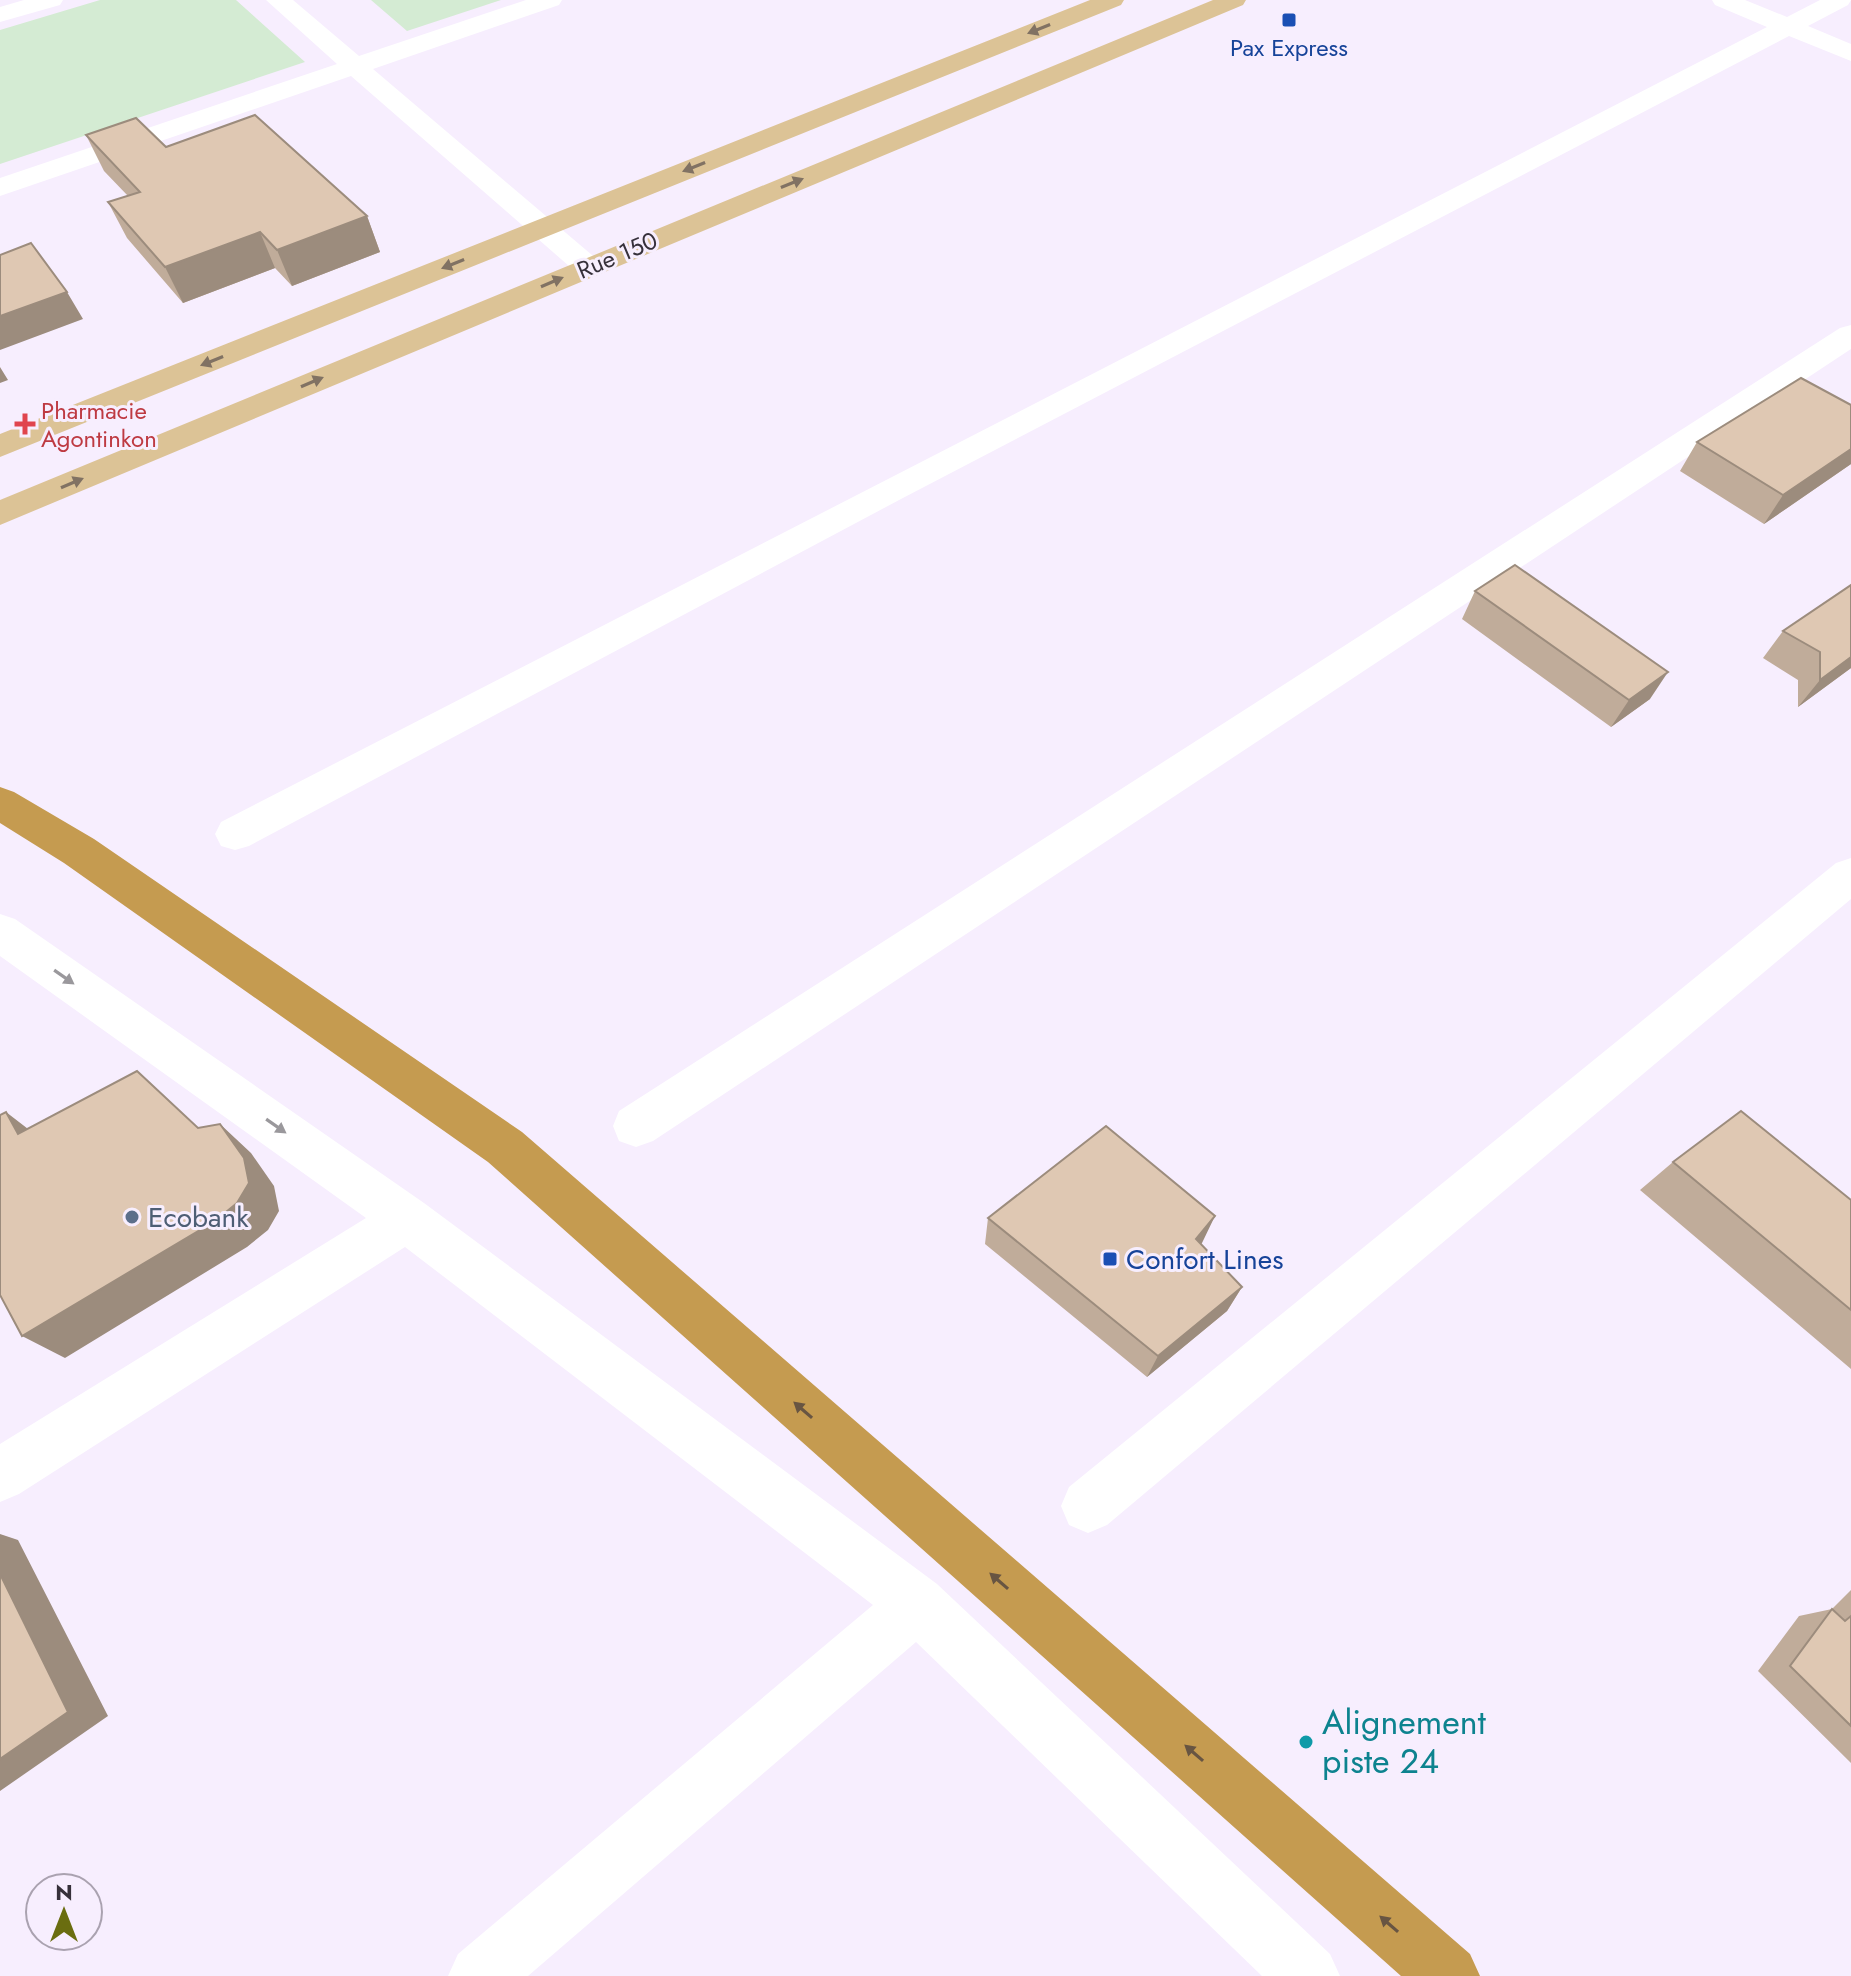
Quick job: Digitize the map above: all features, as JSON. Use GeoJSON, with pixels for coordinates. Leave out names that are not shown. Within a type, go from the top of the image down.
{"type":"FeatureCollection","features":[{"type":"Feature","properties":{"kind":"highway"},"geometry":{"type":"LineString","coordinates":[[0,803],[79,851],[505,1147],[1448,1976]]}},
{"type":"Feature","properties":{"kind":"main road","name":"Rue 150"},"geometry":{"type":"LineString","coordinates":[[0,446],[1112,0]]}},
{"type":"Feature","properties":{"kind":"main road","name":"Rue 150"},"geometry":{"type":"LineString","coordinates":[[0,513],[1234,0]]}},
{"type":"Feature","properties":{"kind":"street"},"geometry":{"type":"LineString","coordinates":[[0,15],[51,0]]}},
{"type":"Feature","properties":{"kind":"street"},"geometry":{"type":"LineString","coordinates":[[278,0],[588,267]]}},
{"type":"Feature","properties":{"kind":"street"},"geometry":{"type":"LineString","coordinates":[[0,187],[550,0]]}},
{"type":"Feature","properties":{"kind":"street"},"geometry":{"type":"LineString","coordinates":[[1724,0],[1851,53]]}},
{"type":"Feature","properties":{"kind":"street"},"geometry":{"type":"LineString","coordinates":[[235,834],[889,491],[1839,0]]}},
{"type":"Feature","properties":{"kind":"street"},"geometry":{"type":"LineString","coordinates":[[636,1126],[1851,335]]}},
{"type":"Feature","properties":{"kind":"street"},"geometry":{"type":"LineString","coordinates":[[1088,1506],[1851,875]]}},
{"type":"Feature","properties":{"kind":"street"},"geometry":{"type":"LineString","coordinates":[[0,932],[407,1219],[917,1604],[1308,1976]]}},
{"type":"Feature","properties":{"kind":"street"},"geometry":{"type":"LineString","coordinates":[[0,1475],[407,1219]]}},
{"type":"Feature","properties":{"kind":"street"},"geometry":{"type":"LineString","coordinates":[[480,1976],[917,1604]]}},
{"type":"Feature","properties":{"kind":"green space"},"geometry":{"type":"Polygon","coordinates":[[[100,0],[236,0],[305,62],[0,164],[0,30],[100,0]]]}},
{"type":"Feature","properties":{"kind":"green space"},"geometry":{"type":"Polygon","coordinates":[[[371,0],[501,0],[407,31],[371,0]]]}},
{"type":"Feature","properties":{"kind":"building"},"geometry":{"type":"Polygon","coordinates":[[[255,115],[367,216],[277,250],[260,232],[165,267],[108,202],[140,192],[86,135],[136,118],[166,147],[255,115]]]}},
{"type":"Feature","properties":{"kind":"building"},"geometry":{"type":"Polygon","coordinates":[[[31,243],[67,292],[0,316],[0,255],[31,243]]]}},
{"type":"Feature","properties":{"kind":"building"},"geometry":{"type":"Polygon","coordinates":[[[1801,378],[1851,405],[1851,449],[1783,495],[1697,442],[1801,378]]]}},
{"type":"Feature","properties":{"kind":"building"},"geometry":{"type":"Polygon","coordinates":[[[1515,565],[1668,672],[1629,700],[1475,591],[1515,565]]]}},
{"type":"Feature","properties":{"kind":"building"},"geometry":{"type":"Polygon","coordinates":[[[1851,585],[1851,657],[1820,680],[1820,652],[1783,631],[1851,585]]]}},
{"type":"Feature","properties":{"kind":"building"},"geometry":{"type":"Polygon","coordinates":[[[137,1071],[198,1128],[220,1124],[244,1158],[249,1183],[237,1203],[215,1221],[22,1336],[0,1295],[0,1115],[6,1112],[18,1134],[137,1071]]]}},
{"type":"Feature","properties":{"kind":"building"},"geometry":{"type":"Polygon","coordinates":[[[1741,1111],[1851,1200],[1851,1310],[1673,1162],[1741,1111]]]}},
{"type":"Feature","properties":{"kind":"building"},"geometry":{"type":"Polygon","coordinates":[[[1106,1126],[1215,1216],[1196,1239],[1242,1287],[1158,1356],[988,1218],[1106,1126]]]}},
{"type":"Feature","properties":{"kind":"building"},"geometry":{"type":"Polygon","coordinates":[[[0,1574],[68,1712],[0,1759],[0,1574]]]}},
{"type":"Feature","properties":{"kind":"building"},"geometry":{"type":"Polygon","coordinates":[[[1832,1609],[1845,1621],[1851,1616],[1851,1726],[1790,1666],[1832,1609]]]}},
{"type":"Feature","properties":{"kind":"place","name":"Pax Express"},"geometry":{"type":"Point","coordinates":[1289,20]}},
{"type":"Feature","properties":{"kind":"place","name":"Pharmacie Agontinkon"},"geometry":{"type":"Point","coordinates":[25,424]}},
{"type":"Feature","properties":{"kind":"place","name":"Ecobank"},"geometry":{"type":"Point","coordinates":[132,1217]}},
{"type":"Feature","properties":{"kind":"place","name":"Confort Lines"},"geometry":{"type":"Point","coordinates":[1110,1259]}},
{"type":"Feature","properties":{"kind":"place","name":"Alignement piste 24"},"geometry":{"type":"Point","coordinates":[1306,1742]}}]}
